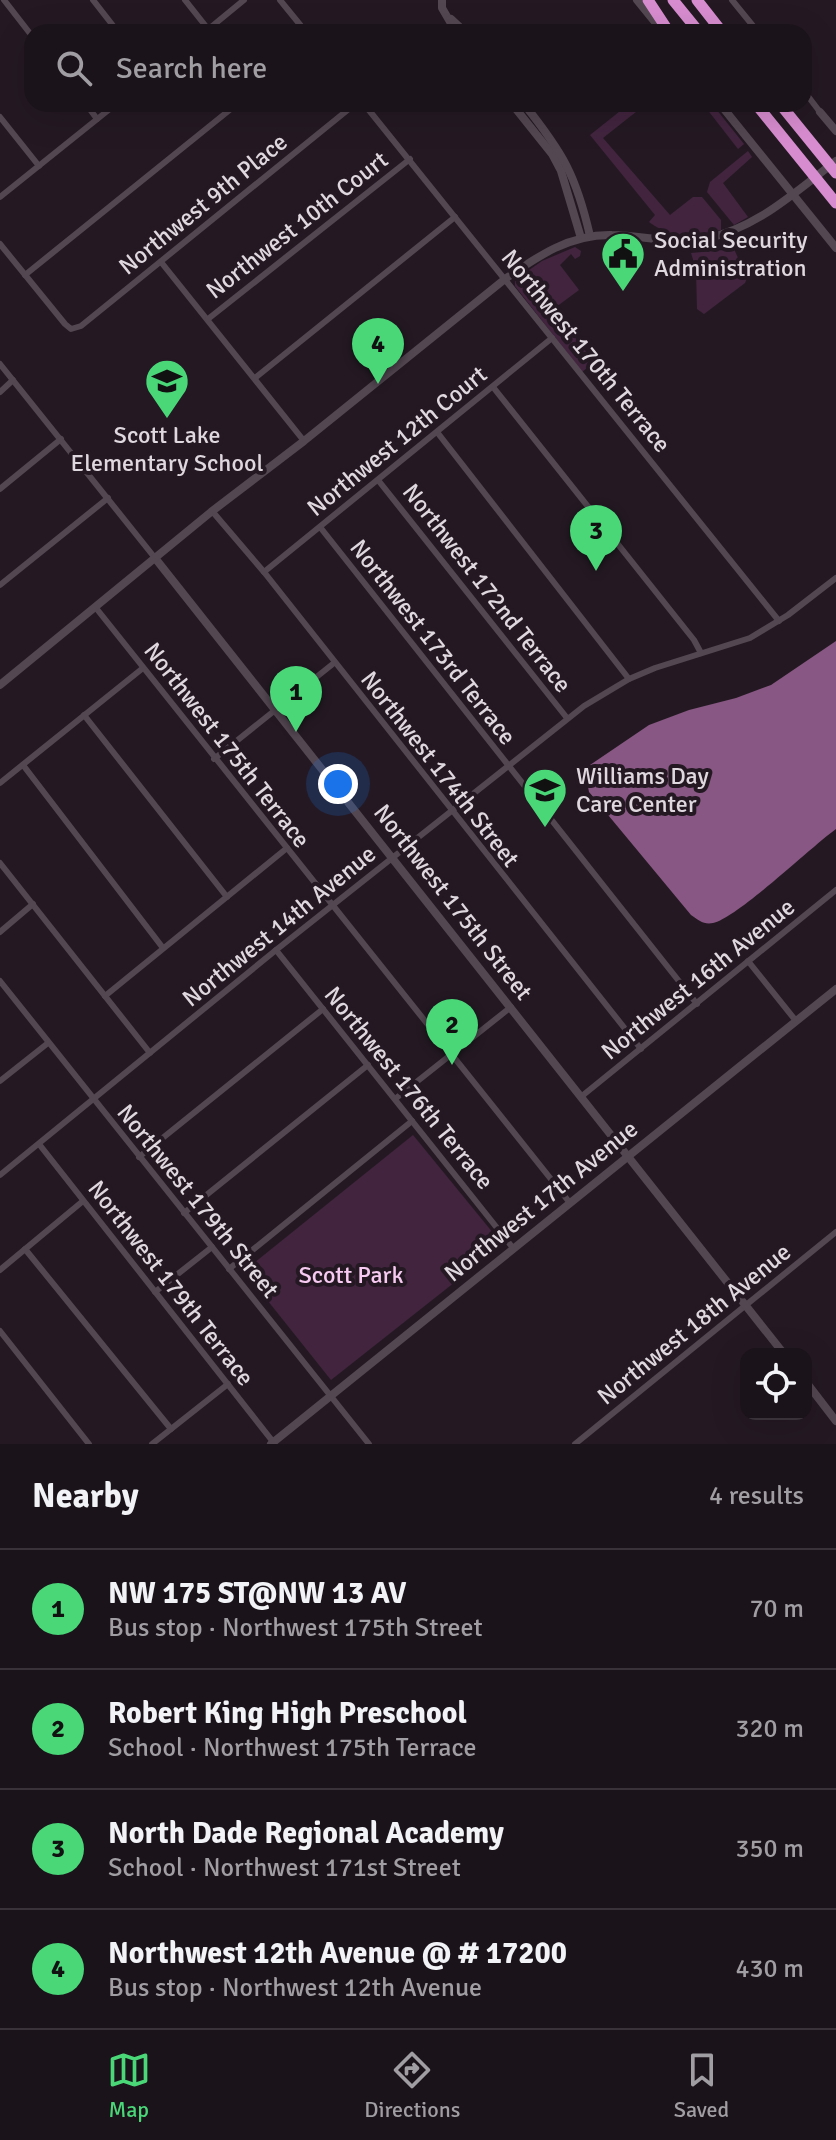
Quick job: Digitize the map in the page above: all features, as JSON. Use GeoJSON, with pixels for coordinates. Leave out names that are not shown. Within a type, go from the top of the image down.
{"type":"FeatureCollection","features":[{"type":"Feature","properties":{"kind":"highway"},"geometry":{"type":"LineString","coordinates":[[648,0],[664,24]]}},
{"type":"Feature","properties":{"kind":"highway"},"geometry":{"type":"LineString","coordinates":[[673,0],[692,24]]}},
{"type":"Feature","properties":{"kind":"highway"},"geometry":{"type":"LineString","coordinates":[[699,0],[716,24]]}},
{"type":"Feature","properties":{"kind":"highway"},"geometry":{"type":"LineString","coordinates":[[762,112],[833,198]]}},
{"type":"Feature","properties":{"kind":"highway"},"geometry":{"type":"LineString","coordinates":[[786,112],[836,173]]}},
{"type":"Feature","properties":{"kind":"street"},"geometry":{"type":"LineString","coordinates":[[4,0],[24,26]]}},
{"type":"Feature","properties":{"kind":"street"},"geometry":{"type":"LineString","coordinates":[[93,0],[112,24]]}},
{"type":"Feature","properties":{"kind":"street"},"geometry":{"type":"LineString","coordinates":[[185,0],[202,24]]}},
{"type":"Feature","properties":{"kind":"street"},"geometry":{"type":"LineString","coordinates":[[215,24],[244,0]]}},
{"type":"Feature","properties":{"kind":"street"},"geometry":{"type":"LineString","coordinates":[[280,0],[300,24]]}},
{"type":"Feature","properties":{"kind":"street"},"geometry":{"type":"LineString","coordinates":[[442,0],[444,12],[451,24]]}},
{"type":"Feature","properties":{"kind":"street"},"geometry":{"type":"LineString","coordinates":[[637,0],[656,24]]}},
{"type":"Feature","properties":{"kind":"street"},"geometry":{"type":"LineString","coordinates":[[732,0],[752,24]]}},
{"type":"Feature","properties":{"kind":"street"},"geometry":{"type":"LineString","coordinates":[[444,12],[457,24]]}},
{"type":"Feature","properties":{"kind":"street"},"geometry":{"type":"LineString","coordinates":[[812,102],[836,131]]}},
{"type":"Feature","properties":{"kind":"street"},"geometry":{"type":"LineString","coordinates":[[92,112],[97,119]]}},
{"type":"Feature","properties":{"kind":"street"},"geometry":{"type":"LineString","coordinates":[[0,197],[106,112]]}},
{"type":"Feature","properties":{"kind":"street"},"geometry":{"type":"LineString","coordinates":[[0,244],[25,275],[227,112]]}},
{"type":"Feature","properties":{"kind":"street","name":"Northwest 9th Place"},"geometry":{"type":"LineString","coordinates":[[25,275],[65,324],[71,329],[81,326],[345,112]]}},
{"type":"Feature","properties":{"kind":"street","name":"Northwest 170th Terrace"},"geometry":{"type":"LineString","coordinates":[[371,112],[779,621]]}},
{"type":"Feature","properties":{"kind":"street"},"geometry":{"type":"LineString","coordinates":[[526,112],[559,157],[581,198],[586,237]]}},
{"type":"Feature","properties":{"kind":"street"},"geometry":{"type":"LineString","coordinates":[[726,112],[836,248]]}},
{"type":"Feature","properties":{"kind":"street"},"geometry":{"type":"LineString","coordinates":[[0,117],[39,166]]}},
{"type":"Feature","properties":{"kind":"street","name":"Northwest 10th Court"},"geometry":{"type":"LineString","coordinates":[[208,319],[410,159]]}},
{"type":"Feature","properties":{"kind":"street"},"geometry":{"type":"LineString","coordinates":[[2,681],[96,608],[212,511],[537,256],[586,237],[611,235],[681,241],[703,240],[733,232],[753,222],[836,161]]}},
{"type":"Feature","properties":{"kind":"street"},"geometry":{"type":"LineString","coordinates":[[255,378],[455,217]]}},
{"type":"Feature","properties":{"kind":"street"},"geometry":{"type":"LineString","coordinates":[[161,262],[304,441]]}},
{"type":"Feature","properties":{"kind":"street","name":"Northwest 12th Court"},"geometry":{"type":"LineString","coordinates":[[264,572],[552,338]]}},
{"type":"Feature","properties":{"kind":"street","name":"Northwest 175th Street"},"geometry":{"type":"LineString","coordinates":[[0,364],[277,709],[391,858],[779,1348]]}},
{"type":"Feature","properties":{"kind":"street"},"geometry":{"type":"LineString","coordinates":[[0,392],[13,380]]}},
{"type":"Feature","properties":{"kind":"street"},"geometry":{"type":"LineString","coordinates":[[493,387],[694,640],[701,653]]}},
{"type":"Feature","properties":{"kind":"street"},"geometry":{"type":"LineString","coordinates":[[437,432],[629,679]]}},
{"type":"Feature","properties":{"kind":"street"},"geometry":{"type":"LineString","coordinates":[[0,489],[61,439]]}},
{"type":"Feature","properties":{"kind":"street","name":"Northwest 172nd Terrace"},"geometry":{"type":"LineString","coordinates":[[378,480],[567,718]]}},
{"type":"Feature","properties":{"kind":"street"},"geometry":{"type":"LineString","coordinates":[[0,585],[108,498]]}},
{"type":"Feature","properties":{"kind":"street","name":"Northwest 174th Street"},"geometry":{"type":"LineString","coordinates":[[212,511],[264,572],[641,1049]]}},
{"type":"Feature","properties":{"kind":"street","name":"Northwest 173rd Terrace"},"geometry":{"type":"LineString","coordinates":[[320,527],[697,1004]]}},
{"type":"Feature","properties":{"kind":"street","name":"Northwest 14th Avenue"},"geometry":{"type":"LineString","coordinates":[[0,1175],[567,718],[629,679],[750,638],[779,621],[836,578]]}},
{"type":"Feature","properties":{"kind":"street","name":"Northwest 175th Terrace"},"geometry":{"type":"LineString","coordinates":[[96,608],[570,1203]]}},
{"type":"Feature","properties":{"kind":"street"},"geometry":{"type":"LineString","coordinates":[[214,759],[334,663]]}},
{"type":"Feature","properties":{"kind":"street"},"geometry":{"type":"LineString","coordinates":[[0,783],[143,668]]}},
{"type":"Feature","properties":{"kind":"street"},"geometry":{"type":"LineString","coordinates":[[84,715],[227,897]]}},
{"type":"Feature","properties":{"kind":"street"},"geometry":{"type":"LineString","coordinates":[[23,765],[163,948]]}},
{"type":"Feature","properties":{"kind":"street"},"geometry":{"type":"LineString","coordinates":[[105,996],[287,848]]}},
{"type":"Feature","properties":{"kind":"street"},"geometry":{"type":"LineString","coordinates":[[0,863],[150,1053]]}},
{"type":"Feature","properties":{"kind":"street","name":"Northwest 16th Avenue"},"geometry":{"type":"LineString","coordinates":[[582,1096],[836,890]]}},
{"type":"Feature","properties":{"kind":"street"},"geometry":{"type":"LineString","coordinates":[[0,932],[33,904]]}},
{"type":"Feature","properties":{"kind":"street","name":"Northwest 176th Terrace"},"geometry":{"type":"LineString","coordinates":[[276,950],[513,1248]]}},
{"type":"Feature","properties":{"kind":"street"},"geometry":{"type":"LineString","coordinates":[[748,961],[796,1021]]}},
{"type":"Feature","properties":{"kind":"street","name":"Northwest 179th Street"},"geometry":{"type":"LineString","coordinates":[[0,981],[369,1444]]}},
{"type":"Feature","properties":{"kind":"street","name":"Northwest 17th Avenue"},"geometry":{"type":"LineString","coordinates":[[273,1443],[836,989]]}},
{"type":"Feature","properties":{"kind":"street"},"geometry":{"type":"LineString","coordinates":[[395,1099],[511,1007]]}},
{"type":"Feature","properties":{"kind":"street"},"geometry":{"type":"LineString","coordinates":[[139,1157],[323,1009]]}},
{"type":"Feature","properties":{"kind":"street"},"geometry":{"type":"LineString","coordinates":[[0,1081],[48,1043]]}},
{"type":"Feature","properties":{"kind":"street"},"geometry":{"type":"LineString","coordinates":[[184,1213],[368,1065]]}},
{"type":"Feature","properties":{"kind":"street"},"geometry":{"type":"LineString","coordinates":[[229,1269],[412,1121]]}},
{"type":"Feature","properties":{"kind":"street","name":"Northwest 179th Terrace"},"geometry":{"type":"LineString","coordinates":[[39,1144],[273,1443]]}},
{"type":"Feature","properties":{"kind":"street"},"geometry":{"type":"LineString","coordinates":[[0,1270],[83,1201]]}},
{"type":"Feature","properties":{"kind":"street","name":"Northwest 18th Avenue"},"geometry":{"type":"LineString","coordinates":[[575,1444],[836,1232]]}},
{"type":"Feature","properties":{"kind":"street"},"geometry":{"type":"LineString","coordinates":[[155,1292],[212,1247]]}},
{"type":"Feature","properties":{"kind":"street"},"geometry":{"type":"LineString","coordinates":[[25,1249],[171,1429]]}},
{"type":"Feature","properties":{"kind":"street"},"geometry":{"type":"LineString","coordinates":[[0,1331],[89,1444]]}},
{"type":"Feature","properties":{"kind":"street"},"geometry":{"type":"LineString","coordinates":[[152,1444],[228,1384]]}},
{"type":"Feature","properties":{"kind":"street"},"geometry":{"type":"LineString","coordinates":[[812,1390],[836,1421]]}},
{"type":"Feature","properties":{"kind":"green space"},"geometry":{"type":"Polygon","coordinates":[[[619,112],[636,112],[603,138],[670,215],[693,197],[702,197],[721,220],[721,230],[675,234],[649,222],[655,215],[590,135],[619,112]]]}},
{"type":"Feature","properties":{"kind":"green space"},"geometry":{"type":"Polygon","coordinates":[[[709,112],[718,112],[744,144],[738,149],[709,112]]]}},
{"type":"Feature","properties":{"kind":"green space"},"geometry":{"type":"Polygon","coordinates":[[[748,151],[752,157],[723,183],[748,217],[734,225],[707,192],[710,182],[748,151]]]}},
{"type":"Feature","properties":{"kind":"green space"},"geometry":{"type":"Polygon","coordinates":[[[575,247],[581,251],[580,256],[575,259],[571,254],[560,265],[579,290],[556,307],[561,314],[559,317],[594,362],[582,372],[515,286],[515,280],[542,261],[575,247]]]}},
{"type":"Feature","properties":{"kind":"green space"},"geometry":{"type":"Polygon","coordinates":[[[734,249],[747,278],[745,283],[704,314],[697,309],[696,269],[691,253],[734,249]]]}},
{"type":"Feature","properties":{"kind":"green space","name":"Scott Park"},"geometry":{"type":"Polygon","coordinates":[[[413,1135],[498,1239],[498,1248],[331,1380],[244,1271],[413,1135]]]}},
{"type":"Feature","properties":{"kind":"shaded area"},"geometry":{"type":"Polygon","coordinates":[[[836,641],[836,829],[724,919],[713,923],[701,922],[691,915],[589,792],[586,776],[590,765],[649,725],[771,685],[836,641]]]}},
{"type":"Feature","properties":{"kind":"place","name":"Social Security Administration"},"geometry":{"type":"Point","coordinates":[623,293]}},
{"type":"Feature","properties":{"kind":"place","name":"Northwest 12th Avenue @ # 17200"},"geometry":{"type":"Point","coordinates":[378,384]}},
{"type":"Feature","properties":{"kind":"place","name":"Scott Lake Elementary School"},"geometry":{"type":"Point","coordinates":[167,420]}},
{"type":"Feature","properties":{"kind":"place","name":"North Dade Regional Academy"},"geometry":{"type":"Point","coordinates":[596,571]}},
{"type":"Feature","properties":{"kind":"place","name":"NW 175 ST@NW 13 AV"},"geometry":{"type":"Point","coordinates":[296,732]}},
{"type":"Feature","properties":{"kind":"place","name":"Williams Day Care Center"},"geometry":{"type":"Point","coordinates":[545,829]}},
{"type":"Feature","properties":{"kind":"place","name":"Robert King High Preschool"},"geometry":{"type":"Point","coordinates":[452,1065]}}]}
